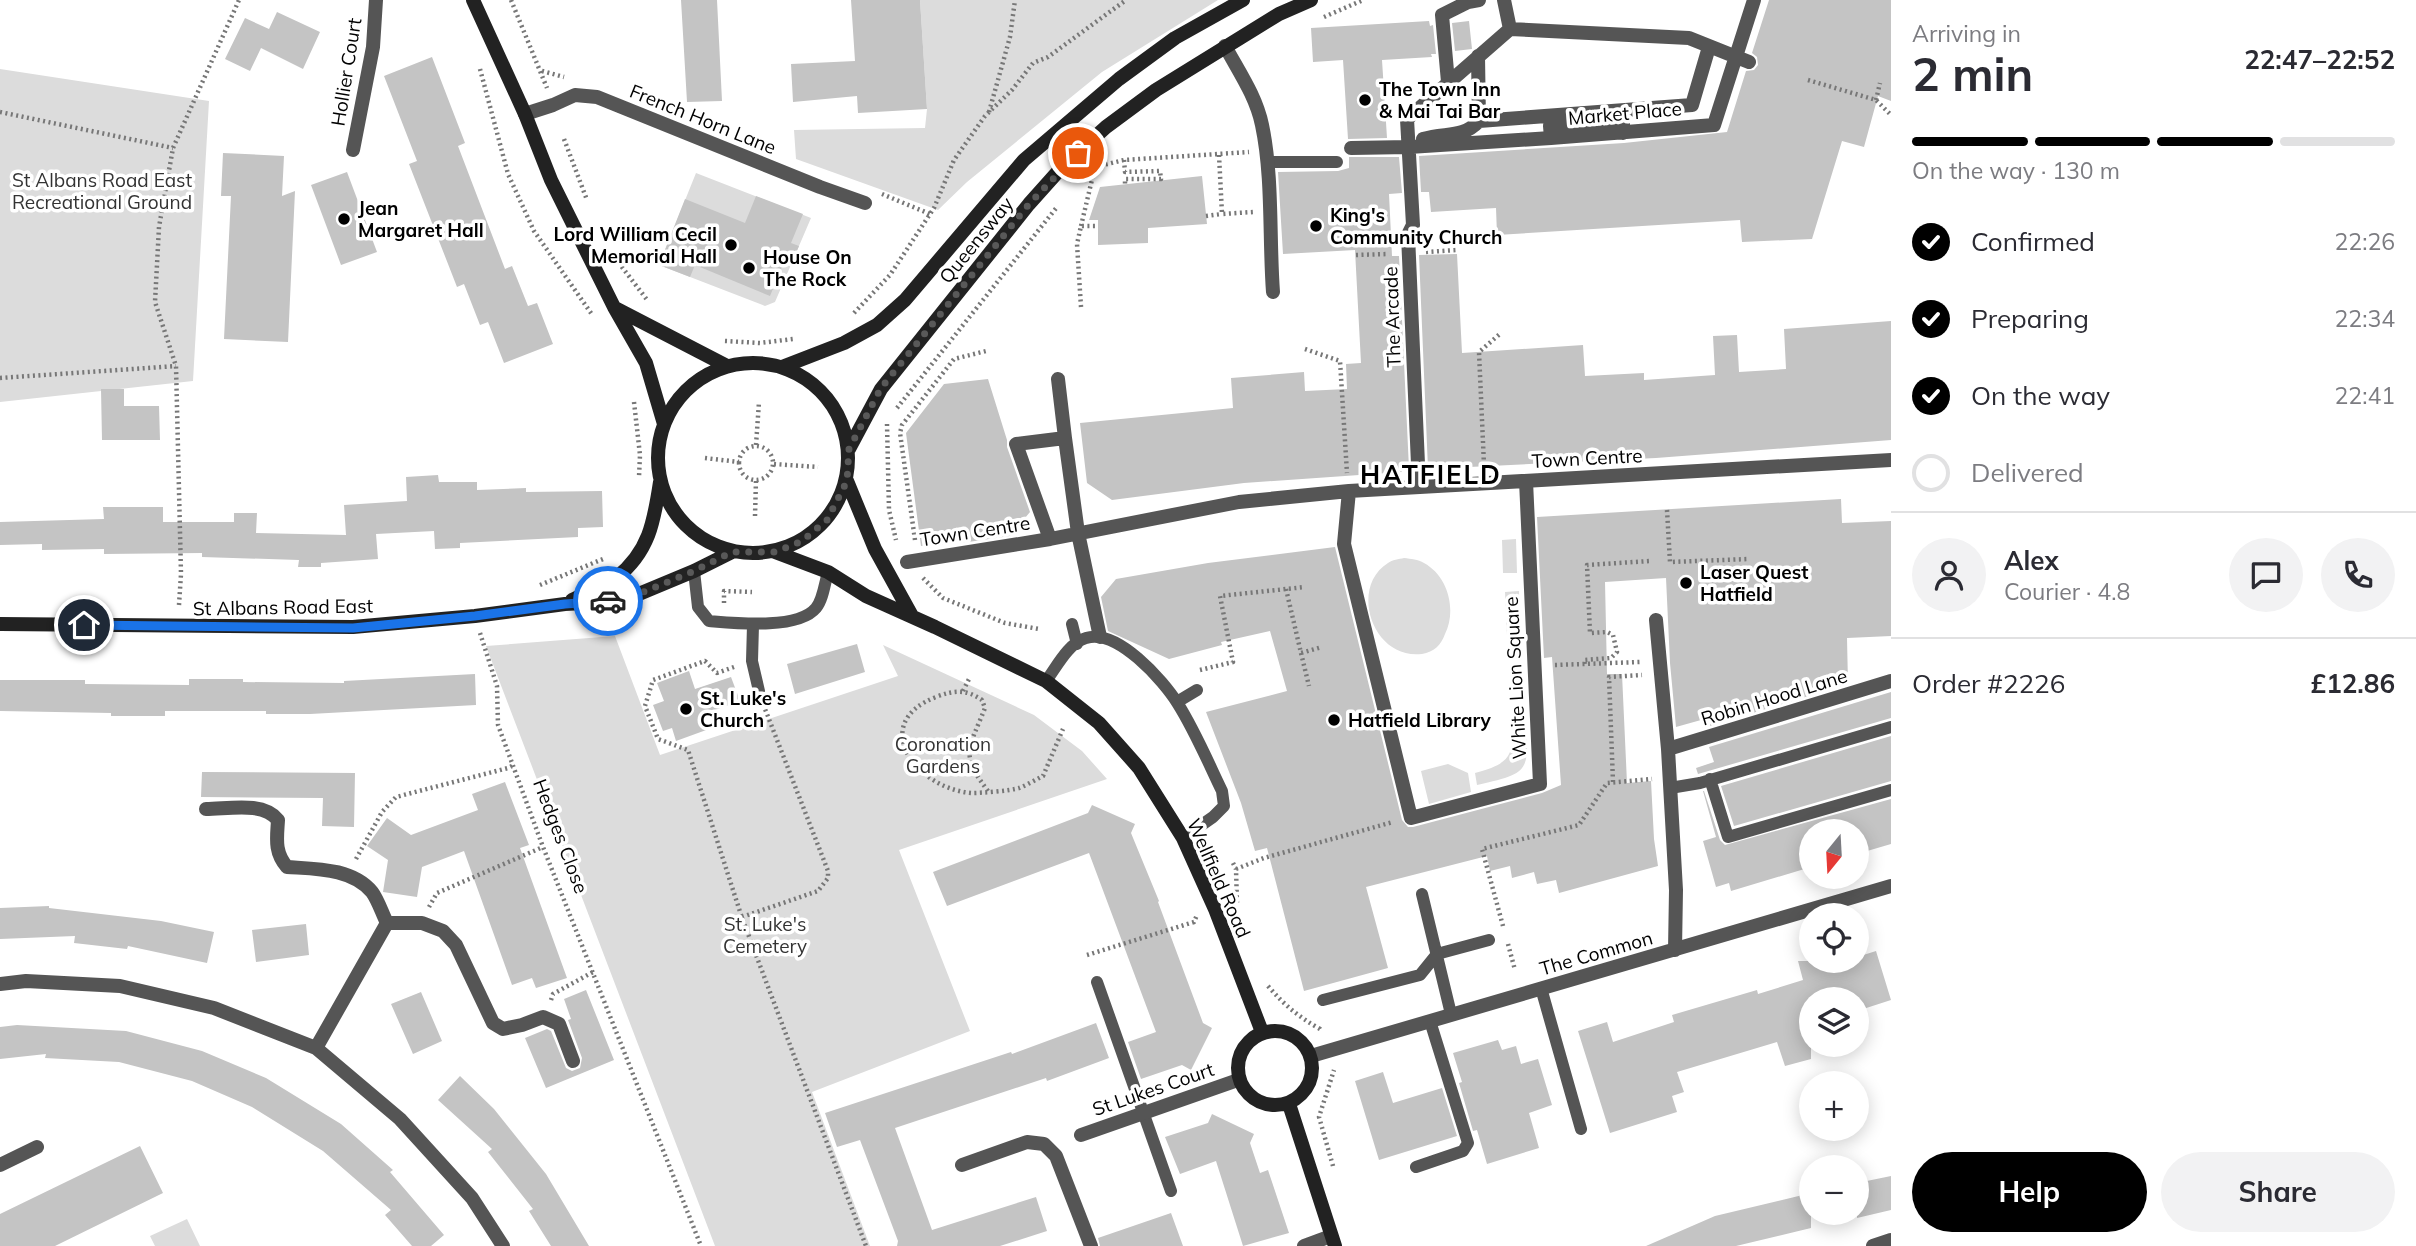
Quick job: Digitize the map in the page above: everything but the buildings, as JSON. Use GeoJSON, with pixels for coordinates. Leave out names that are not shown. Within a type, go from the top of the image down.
{"type":"FeatureCollection","features":[{"type":"Feature","properties":{"kind":"main road"},"geometry":{"type":"LineString","coordinates":[[473,0],[525,114],[551,180],[614,307],[646,363],[664,424]]}},
{"type":"Feature","properties":{"kind":"main road","name":"Queensway"},"geometry":{"type":"LineString","coordinates":[[782,367],[844,343],[877,325],[905,300],[1024,160],[1130,71],[1175,38],[1243,0]]}},
{"type":"Feature","properties":{"kind":"main road","name":"Queensway"},"geometry":{"type":"LineString","coordinates":[[849,449],[881,388],[1029,204],[1063,166],[1106,127],[1156,90],[1279,14],[1311,0]]}},
{"type":"Feature","properties":{"kind":"main road"},"geometry":{"type":"LineString","coordinates":[[614,307],[727,366]]}},
{"type":"Feature","properties":{"kind":"main road"},"geometry":{"type":"LineString","coordinates":[[760,363],[782,367],[811,382],[830,401],[845,430],[849,449],[847,481],[827,520],[802,541],[775,552],[732,552],[702,539],[684,524],[666,496],[660,480],[658,447],[664,424],[685,391],[727,366],[760,363]]}},
{"type":"Feature","properties":{"kind":"main road","name":"St Albans Road East"},"geometry":{"type":"LineString","coordinates":[[565,604],[615,580],[641,553],[654,519],[660,480]]}},
{"type":"Feature","properties":{"kind":"main road"},"geometry":{"type":"LineString","coordinates":[[847,481],[875,549],[912,617]]}},
{"type":"Feature","properties":{"kind":"main road","name":"St Albans Road East"},"geometry":{"type":"LineString","coordinates":[[0,624],[353,628],[565,604],[622,601],[732,552]]}},
{"type":"Feature","properties":{"kind":"main road","name":"Wellfield Road"},"geometry":{"type":"LineString","coordinates":[[775,552],[828,572],[866,596],[1046,681],[1099,723],[1139,768],[1184,838],[1215,909],[1262,1032]]}},
{"type":"Feature","properties":{"kind":"main road"},"geometry":{"type":"LineString","coordinates":[[1281,1031],[1300,1039],[1311,1056],[1313,1076],[1306,1092],[1289,1104],[1268,1106],[1247,1094],[1238,1080],[1237,1062],[1248,1040],[1262,1032],[1281,1031]]}},
{"type":"Feature","properties":{"kind":"main road"},"geometry":{"type":"LineString","coordinates":[[1289,1104],[1333,1241]]}},
{"type":"Feature","properties":{"kind":"street","name":"Hollier Court"},"geometry":{"type":"LineString","coordinates":[[353,150],[373,47],[376,0]]}},
{"type":"Feature","properties":{"kind":"street"},"geometry":{"type":"LineString","coordinates":[[1448,82],[1442,15],[1468,2],[1479,0]]}},
{"type":"Feature","properties":{"kind":"street"},"geometry":{"type":"LineString","coordinates":[[1504,0],[1510,29]]}},
{"type":"Feature","properties":{"kind":"street","name":"Market Place"},"geometry":{"type":"LineString","coordinates":[[1409,145],[1551,138],[1714,125],[1743,60],[1754,0]]}},
{"type":"Feature","properties":{"kind":"street"},"geometry":{"type":"LineString","coordinates":[[1448,82],[1510,29],[1689,38],[1743,60]]}},
{"type":"Feature","properties":{"kind":"street"},"geometry":{"type":"LineString","coordinates":[[1226,46],[1253,97],[1262,124],[1273,292]]}},
{"type":"Feature","properties":{"kind":"street"},"geometry":{"type":"LineString","coordinates":[[1551,138],[1550,126],[1589,118],[1692,105],[1709,47]]}},
{"type":"Feature","properties":{"kind":"street"},"geometry":{"type":"LineString","coordinates":[[1351,148],[1409,145],[1431,136],[1470,131],[1479,121],[1478,56]]}},
{"type":"Feature","properties":{"kind":"street","name":"The Arcade"},"geometry":{"type":"LineString","coordinates":[[1419,487],[1408,235],[1413,225],[1407,119],[1448,82]]}},
{"type":"Feature","properties":{"kind":"street","name":"French Horn Lane"},"geometry":{"type":"LineString","coordinates":[[525,114],[553,106],[575,95],[597,97],[865,203]]}},
{"type":"Feature","properties":{"kind":"street"},"geometry":{"type":"LineString","coordinates":[[1479,121],[1589,118],[1623,122],[1623,133]]}},
{"type":"Feature","properties":{"kind":"street"},"geometry":{"type":"LineString","coordinates":[[1058,379],[1078,533],[1100,636]]}},
{"type":"Feature","properties":{"kind":"street","name":"Town Centre"},"geometry":{"type":"LineString","coordinates":[[1050,539],[1016,444],[1065,438]]}},
{"type":"Feature","properties":{"kind":"street","name":"Town Centre"},"geometry":{"type":"LineString","coordinates":[[912,561],[1050,539],[1239,502],[1349,491],[1891,460]]}},
{"type":"Feature","properties":{"kind":"street","name":"White Lion Square"},"geometry":{"type":"LineString","coordinates":[[1411,818],[1540,784],[1526,481]]}},
{"type":"Feature","properties":{"kind":"street"},"geometry":{"type":"LineString","coordinates":[[1349,491],[1345,544],[1411,818]]}},
{"type":"Feature","properties":{"kind":"street"},"geometry":{"type":"LineString","coordinates":[[1656,620],[1668,749],[1676,890],[1675,950]]}},
{"type":"Feature","properties":{"kind":"street","name":"Robin Hood Lane"},"geometry":{"type":"LineString","coordinates":[[1668,749],[1891,681]]}},
{"type":"Feature","properties":{"kind":"street"},"geometry":{"type":"LineString","coordinates":[[206,808],[261,809],[273,814],[278,820],[277,848],[280,858],[288,867],[347,875],[371,892],[387,923]]}},
{"type":"Feature","properties":{"kind":"street","name":"The Common"},"geometry":{"type":"LineString","coordinates":[[1311,1056],[1891,886]]}},
{"type":"Feature","properties":{"kind":"street"},"geometry":{"type":"LineString","coordinates":[[387,923],[422,923],[443,931],[456,945],[493,1023],[503,1029],[543,1017],[559,1024],[573,1061]]}},
{"type":"Feature","properties":{"kind":"street"},"geometry":{"type":"LineString","coordinates":[[316,1048],[387,923]]}},
{"type":"Feature","properties":{"kind":"street"},"geometry":{"type":"LineString","coordinates":[[0,984],[26,981],[120,986],[214,1008],[316,1048],[400,1119],[471,1198],[503,1246]]}},
{"type":"Feature","properties":{"kind":"street","name":"St Lukes Court"},"geometry":{"type":"LineString","coordinates":[[1081,1135],[1238,1080]]}},
{"type":"Feature","properties":{"kind":"street"},"geometry":{"type":"LineString","coordinates":[[962,1165],[1027,1142],[1044,1144],[1056,1156],[1091,1246]]}},
{"type":"Feature","properties":{"kind":"street"},"geometry":{"type":"LineString","coordinates":[[0,1165],[37,1147]]}},
{"type":"Feature","properties":{"kind":"street"},"geometry":{"type":"LineString","coordinates":[[1873,1246],[1891,1240]]}},
{"type":"Feature","properties":{"kind":"street"},"geometry":{"type":"LineString","coordinates":[[1304,1246],[1333,1241]]}},
{"type":"Feature","properties":{"kind":"lane"},"geometry":{"type":"LineString","coordinates":[[1266,156],[1337,162]]}},
{"type":"Feature","properties":{"kind":"lane"},"geometry":{"type":"LineString","coordinates":[[694,571],[698,607],[709,621],[754,625],[809,615],[818,606],[828,572]]}},
{"type":"Feature","properties":{"kind":"lane"},"geometry":{"type":"LineString","coordinates":[[1072,624],[1077,643]]}},
{"type":"Feature","properties":{"kind":"lane"},"geometry":{"type":"LineString","coordinates":[[754,625],[752,661],[759,691]]}},
{"type":"Feature","properties":{"kind":"lane"},"geometry":{"type":"LineString","coordinates":[[1046,681],[1068,651],[1084,638],[1100,636],[1123,647],[1143,663],[1177,702],[1222,791],[1223,806],[1213,817],[1184,838]]}},
{"type":"Feature","properties":{"kind":"lane"},"geometry":{"type":"LineString","coordinates":[[1177,702],[1197,690]]}},
{"type":"Feature","properties":{"kind":"lane"},"geometry":{"type":"LineString","coordinates":[[1670,788],[1891,727]]}},
{"type":"Feature","properties":{"kind":"lane"},"geometry":{"type":"LineString","coordinates":[[1710,779],[1728,837],[1891,790]]}},
{"type":"Feature","properties":{"kind":"lane"},"geometry":{"type":"LineString","coordinates":[[1422,894],[1451,1014]]}},
{"type":"Feature","properties":{"kind":"lane"},"geometry":{"type":"LineString","coordinates":[[1323,1000],[1420,975],[1437,954],[1489,940]]}},
{"type":"Feature","properties":{"kind":"lane"},"geometry":{"type":"LineString","coordinates":[[1097,982],[1171,1191]]}},
{"type":"Feature","properties":{"kind":"lane"},"geometry":{"type":"LineString","coordinates":[[1541,988],[1581,1129]]}},
{"type":"Feature","properties":{"kind":"lane"},"geometry":{"type":"LineString","coordinates":[[1416,1167],[1463,1151],[1468,1143],[1430,1021]]}},
{"type":"Feature","properties":{"kind":"path"},"geometry":{"type":"LineString","coordinates":[[178,627],[181,574],[176,366],[155,302],[159,227],[173,148],[239,0]]}},
{"type":"Feature","properties":{"kind":"path"},"geometry":{"type":"LineString","coordinates":[[511,0],[547,88]]}},
{"type":"Feature","properties":{"kind":"path"},"geometry":{"type":"LineString","coordinates":[[989,113],[1010,37],[1015,0]]}},
{"type":"Feature","properties":{"kind":"path"},"geometry":{"type":"LineString","coordinates":[[849,318],[890,275],[930,214],[954,160],[989,113],[1033,63],[1048,57],[1126,0]]}},
{"type":"Feature","properties":{"kind":"path"},"geometry":{"type":"LineString","coordinates":[[478,61],[508,174],[534,231],[595,319]]}},
{"type":"Feature","properties":{"kind":"path"},"geometry":{"type":"LineString","coordinates":[[1808,80],[1876,100],[1891,115]]}},
{"type":"Feature","properties":{"kind":"path"},"geometry":{"type":"LineString","coordinates":[[1876,100],[1880,83]]}},
{"type":"Feature","properties":{"kind":"path"},"geometry":{"type":"LineString","coordinates":[[0,112],[173,148]]}},
{"type":"Feature","properties":{"kind":"path"},"geometry":{"type":"LineString","coordinates":[[564,139],[587,201]]}},
{"type":"Feature","properties":{"kind":"path"},"geometry":{"type":"LineString","coordinates":[[1219,155],[1222,214]]}},
{"type":"Feature","properties":{"kind":"path"},"geometry":{"type":"LineString","coordinates":[[1085,176],[1095,167],[1124,160],[1219,155],[1266,156]]}},
{"type":"Feature","properties":{"kind":"path"},"geometry":{"type":"LineString","coordinates":[[1124,160],[1125,182],[1161,178],[1160,171],[1125,172]]}},
{"type":"Feature","properties":{"kind":"path"},"geometry":{"type":"LineString","coordinates":[[1082,307],[1077,244],[1095,167]]}},
{"type":"Feature","properties":{"kind":"path"},"geometry":{"type":"LineString","coordinates":[[895,410],[1058,206]]}},
{"type":"Feature","properties":{"kind":"path"},"geometry":{"type":"LineString","coordinates":[[1206,216],[1269,211]]}},
{"type":"Feature","properties":{"kind":"path"},"geometry":{"type":"LineString","coordinates":[[1081,226],[1098,226]]}},
{"type":"Feature","properties":{"kind":"path"},"geometry":{"type":"LineString","coordinates":[[610,251],[646,299],[656,307]]}},
{"type":"Feature","properties":{"kind":"path"},"geometry":{"type":"LineString","coordinates":[[1484,483],[1479,352],[1501,333]]}},
{"type":"Feature","properties":{"kind":"path"},"geometry":{"type":"LineString","coordinates":[[721,341],[760,344],[800,338]]}},
{"type":"Feature","properties":{"kind":"path"},"geometry":{"type":"LineString","coordinates":[[1305,349],[1340,361],[1349,491]]}},
{"type":"Feature","properties":{"kind":"path"},"geometry":{"type":"LineString","coordinates":[[912,561],[900,433],[902,425],[954,359],[986,351]]}},
{"type":"Feature","properties":{"kind":"path"},"geometry":{"type":"LineString","coordinates":[[0,378],[176,366]]}},
{"type":"Feature","properties":{"kind":"path"},"geometry":{"type":"LineString","coordinates":[[634,400],[640,454],[639,478]]}},
{"type":"Feature","properties":{"kind":"path"},"geometry":{"type":"LineString","coordinates":[[756,445],[759,402]]}},
{"type":"Feature","properties":{"kind":"path"},"geometry":{"type":"LineString","coordinates":[[891,417],[887,424],[886,437],[889,510],[895,538],[943,598],[1005,623],[1039,629]]}},
{"type":"Feature","properties":{"kind":"path"},"geometry":{"type":"LineString","coordinates":[[756,445],[771,453],[774,464],[770,474],[756,480],[746,476],[739,462],[746,449],[756,445]]}},
{"type":"Feature","properties":{"kind":"path"},"geometry":{"type":"LineString","coordinates":[[705,458],[739,462]]}},
{"type":"Feature","properties":{"kind":"path"},"geometry":{"type":"LineString","coordinates":[[774,464],[818,467]]}},
{"type":"Feature","properties":{"kind":"path"},"geometry":{"type":"LineString","coordinates":[[755,516],[756,480]]}},
{"type":"Feature","properties":{"kind":"path"},"geometry":{"type":"LineString","coordinates":[[1667,510],[1670,562],[1749,559]]}},
{"type":"Feature","properties":{"kind":"path"},"geometry":{"type":"LineString","coordinates":[[530,589],[593,565],[613,554]]}},
{"type":"Feature","properties":{"kind":"path"},"geometry":{"type":"LineString","coordinates":[[1585,664],[1584,660],[1611,659],[1617,652],[1613,635],[1607,632],[1590,633],[1587,565],[1650,561]]}},
{"type":"Feature","properties":{"kind":"path"},"geometry":{"type":"LineString","coordinates":[[1189,673],[1233,662],[1220,596],[1305,587]]}},
{"type":"Feature","properties":{"kind":"path"},"geometry":{"type":"LineString","coordinates":[[1286,589],[1309,686]]}},
{"type":"Feature","properties":{"kind":"path","name":"Hedges Close"},"geometry":{"type":"LineString","coordinates":[[475,616],[497,686],[498,724],[543,847],[701,1246]]}},
{"type":"Feature","properties":{"kind":"path"},"geometry":{"type":"LineString","coordinates":[[1301,653],[1322,647]]}},
{"type":"Feature","properties":{"kind":"path"},"geometry":{"type":"LineString","coordinates":[[752,661],[717,673],[705,661],[653,680],[645,706],[657,739],[688,750],[742,918],[866,1246]]}},
{"type":"Feature","properties":{"kind":"path"},"geometry":{"type":"LineString","coordinates":[[1533,665],[1649,662]]}},
{"type":"Feature","properties":{"kind":"path"},"geometry":{"type":"LineString","coordinates":[[1613,782],[1609,677],[1650,674]]}},
{"type":"Feature","properties":{"kind":"path"},"geometry":{"type":"LineString","coordinates":[[963,691],[970,677]]}},
{"type":"Feature","properties":{"kind":"path"},"geometry":{"type":"LineString","coordinates":[[742,918],[818,891],[828,878],[828,871],[759,691]]}},
{"type":"Feature","properties":{"kind":"path"},"geometry":{"type":"LineString","coordinates":[[988,791],[969,761],[970,748],[985,708],[982,700],[963,691],[949,692],[930,699],[913,710],[905,719],[905,746],[909,759],[919,772],[940,784],[971,793],[1018,788],[1043,776],[1063,729]]}},
{"type":"Feature","properties":{"kind":"path"},"geometry":{"type":"LineString","coordinates":[[347,875],[382,811],[396,797],[514,765]]}},
{"type":"Feature","properties":{"kind":"path"},"geometry":{"type":"LineString","coordinates":[[1496,899],[1482,849],[1579,825],[1607,783],[1656,779]]}},
{"type":"Feature","properties":{"kind":"path"},"geometry":{"type":"LineString","coordinates":[[1236,869],[1346,834],[1411,818]]}},
{"type":"Feature","properties":{"kind":"path"},"geometry":{"type":"LineString","coordinates":[[422,923],[437,893],[543,847]]}},
{"type":"Feature","properties":{"kind":"path"},"geometry":{"type":"LineString","coordinates":[[1233,863],[1241,914]]}},
{"type":"Feature","properties":{"kind":"path"},"geometry":{"type":"LineString","coordinates":[[1087,955],[1194,922]]}},
{"type":"Feature","properties":{"kind":"path"},"geometry":{"type":"LineString","coordinates":[[543,1017],[553,994],[593,972]]}},
{"type":"Feature","properties":{"kind":"path"},"geometry":{"type":"LineString","coordinates":[[1261,975],[1285,1006],[1320,1029],[1323,1035]]}},
{"type":"Feature","properties":{"kind":"path"},"geometry":{"type":"LineString","coordinates":[[1333,1061],[1334,1073],[1319,1117],[1334,1167]]}},
{"type":"Feature","properties":{"kind":"green space"},"geometry":{"type":"Polygon","coordinates":[[[920,0],[1218,0],[1102,72],[967,182],[938,210],[796,159],[794,130],[925,128],[927,109],[920,0]]]}},
{"type":"Feature","properties":{"kind":"green space","name":"St Albans Road East Recreational Ground"},"geometry":{"type":"Polygon","coordinates":[[[0,69],[209,101],[193,381],[0,402],[0,69]]]}},
{"type":"Feature","properties":{"kind":"green space","name":"Lord William Cecil Memorial Hall"},"geometry":{"type":"Polygon","coordinates":[[[696,173],[811,218],[775,302],[765,306],[659,265],[696,173]]]}},
{"type":"Feature","properties":{"kind":"green space"},"geometry":{"type":"Polygon","coordinates":[[[1516,539],[1517,573],[1503,573],[1502,540],[1516,539]]]}},
{"type":"Feature","properties":{"kind":"green space"},"geometry":{"type":"Polygon","coordinates":[[[1404,558],[1419,561],[1439,576],[1450,604],[1449,625],[1441,641],[1433,650],[1422,654],[1405,653],[1390,646],[1379,634],[1368,604],[1370,588],[1376,574],[1390,562],[1404,558]]]}},
{"type":"Feature","properties":{"kind":"green space"},"geometry":{"type":"Polygon","coordinates":[[[1519,591],[1520,636],[1507,636],[1505,592],[1519,591]]]}},
{"type":"Feature","properties":{"kind":"green space","name":"St. Luke's Cemetery"},"geometry":{"type":"Polygon","coordinates":[[[615,636],[660,755],[898,676],[883,645],[1034,715],[1082,751],[1107,779],[899,850],[970,1031],[812,1092],[870,1246],[715,1246],[486,646],[615,636]]]}},
{"type":"Feature","properties":{"kind":"green space"},"geometry":{"type":"Polygon","coordinates":[[[1526,719],[1527,750],[1522,767],[1517,773],[1507,777],[1477,785],[1475,773],[1496,766],[1508,756],[1512,742],[1512,720],[1526,719]]]}},
{"type":"Feature","properties":{"kind":"green space"},"geometry":{"type":"Polygon","coordinates":[[[1448,764],[1468,773],[1471,792],[1429,804],[1421,771],[1448,764]]]}},
{"type":"Feature","properties":{"kind":"green space"},"geometry":{"type":"Polygon","coordinates":[[[187,1219],[200,1246],[155,1246],[150,1236],[187,1219]]]}},
{"type":"Feature","properties":{"kind":"way so far"},"geometry":{"type":"LineString","coordinates":[[608,601],[622,601],[732,552],[775,552],[802,541],[827,520],[847,481],[849,449],[881,388],[1029,204],[1078,153]]}},
{"type":"Feature","properties":{"kind":"place","name":"The Town Inn & Mai Tai Bar"},"geometry":{"type":"Point","coordinates":[1365,100]}},
{"type":"Feature","properties":{"kind":"place","name":"Jean Margaret Hall"},"geometry":{"type":"Point","coordinates":[344,219]}},
{"type":"Feature","properties":{"kind":"place","name":"King's Community Church"},"geometry":{"type":"Point","coordinates":[1316,226]}},
{"type":"Feature","properties":{"kind":"place","name":"Lord William Cecil Memorial Hall"},"geometry":{"type":"Point","coordinates":[731,245]}},
{"type":"Feature","properties":{"kind":"place","name":"House On The Rock"},"geometry":{"type":"Point","coordinates":[749,268]}},
{"type":"Feature","properties":{"kind":"place","name":"Laser Quest Hatfield"},"geometry":{"type":"Point","coordinates":[1686,583]}},
{"type":"Feature","properties":{"kind":"place","name":"St. Luke's Church"},"geometry":{"type":"Point","coordinates":[686,709]}},
{"type":"Feature","properties":{"kind":"place","name":"Hatfield Library"},"geometry":{"type":"Point","coordinates":[1334,720]}},
{"type":"Feature","properties":{"kind":"district","name":"HATFIELD"},"geometry":{"type":"Point","coordinates":[1431,475]}},
{"type":"Feature","properties":{"kind":"route"},"geometry":{"type":"LineString","coordinates":[[84,625],[353,628],[608,601]]}},
{"type":"Feature","properties":{"kind":"park label","name":"Coronation Gardens"},"geometry":{"type":"Point","coordinates":[943,755]}}]}
